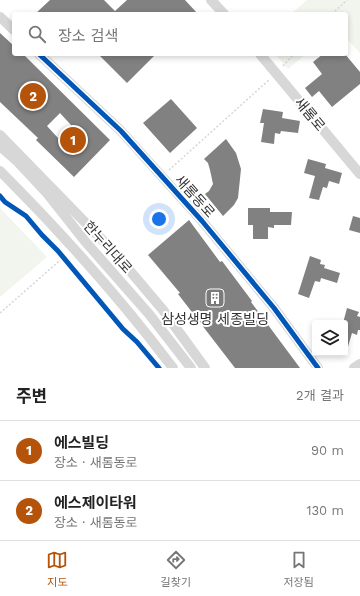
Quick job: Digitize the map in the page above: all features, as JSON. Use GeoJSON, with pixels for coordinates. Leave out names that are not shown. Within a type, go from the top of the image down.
{"type":"FeatureCollection","features":[{"type":"Feature","properties":{"kind":"street"},"geometry":{"type":"LineString","coordinates":[[212,0],[222,12]]}},
{"type":"Feature","properties":{"kind":"street"},"geometry":{"type":"LineString","coordinates":[[0,17],[12,28]]}},
{"type":"Feature","properties":{"kind":"street","name":"새롬동로"},"geometry":{"type":"LineString","coordinates":[[41,56],[121,132],[202,221],[274,308],[318,368]]}},
{"type":"Feature","properties":{"kind":"street","name":"새롬로"},"geometry":{"type":"LineString","coordinates":[[262,56],[360,174]]}},
{"type":"Feature","properties":{"kind":"street","name":"한누리대로"},"geometry":{"type":"LineString","coordinates":[[0,135],[114,252],[163,310],[205,368]]}},
{"type":"Feature","properties":{"kind":"street"},"geometry":{"type":"LineString","coordinates":[[0,146],[18,162],[46,192],[84,240],[149,314],[191,368]]}},
{"type":"Feature","properties":{"kind":"street","name":"한누리대로"},"geometry":{"type":"LineString","coordinates":[[0,171],[93,270],[141,325],[173,368]]}},
{"type":"Feature","properties":{"kind":"street"},"geometry":{"type":"LineString","coordinates":[[354,368],[360,364]]}},
{"type":"Feature","properties":{"kind":"path"},"geometry":{"type":"LineString","coordinates":[[334,12],[347,0]]}},
{"type":"Feature","properties":{"kind":"path"},"geometry":{"type":"LineString","coordinates":[[281,67],[292,56]]}},
{"type":"Feature","properties":{"kind":"path"},"geometry":{"type":"LineString","coordinates":[[166,172],[272,78]]}},
{"type":"Feature","properties":{"kind":"path"},"geometry":{"type":"LineString","coordinates":[[0,313],[63,256],[67,262]]}},
{"type":"Feature","properties":{"kind":"shaded area"},"geometry":{"type":"Polygon","coordinates":[[[307,0],[360,0],[360,53],[348,40],[348,12],[293,12],[307,0]]]}},
{"type":"Feature","properties":{"kind":"shaded area"},"geometry":{"type":"Polygon","coordinates":[[[277,56],[304,56],[288,69],[277,56]]]}},
{"type":"Feature","properties":{"kind":"shaded area"},"geometry":{"type":"Polygon","coordinates":[[[0,208],[47,257],[0,297],[0,208]]]}},
{"type":"Feature","properties":{"kind":"building"},"geometry":{"type":"Polygon","coordinates":[[[50,0],[104,0],[115,11],[127,0],[185,0],[196,12],[37,12],[50,0]]]}},
{"type":"Feature","properties":{"kind":"building"},"geometry":{"type":"Polygon","coordinates":[[[0,33],[12,44],[12,56],[25,56],[110,140],[74,177],[36,140],[38,138],[0,102],[0,33]],[[60,113],[47,126],[58,138],[71,125],[60,113]]]}},
{"type":"Feature","properties":{"kind":"building"},"geometry":{"type":"Polygon","coordinates":[[[100,56],[154,56],[127,83],[100,56]]]}},
{"type":"Feature","properties":{"kind":"building"},"geometry":{"type":"Polygon","coordinates":[[[320,56],[347,56],[360,72],[360,84],[332,107],[319,91],[312,97],[305,88],[322,74],[313,62],[320,56]]]}},
{"type":"Feature","properties":{"kind":"building"},"geometry":{"type":"Polygon","coordinates":[[[171,99],[197,128],[170,153],[143,123],[171,99]]]}},
{"type":"Feature","properties":{"kind":"building"},"geometry":{"type":"Polygon","coordinates":[[[263,109],[283,112],[282,118],[300,121],[298,133],[281,131],[280,134],[275,133],[274,144],[261,142],[264,123],[260,123],[263,109]]]}},
{"type":"Feature","properties":{"kind":"building"},"geometry":{"type":"Polygon","coordinates":[[[226,139],[236,153],[241,169],[238,198],[234,205],[223,216],[205,194],[209,191],[213,184],[208,163],[204,159],[226,139]]]}},
{"type":"Feature","properties":{"kind":"building"},"geometry":{"type":"Polygon","coordinates":[[[308,159],[326,164],[325,168],[342,173],[339,184],[329,181],[327,188],[323,187],[319,200],[309,198],[315,176],[304,173],[308,159]]]}},
{"type":"Feature","properties":{"kind":"building"},"geometry":{"type":"Polygon","coordinates":[[[248,208],[270,208],[270,212],[292,212],[291,225],[274,225],[274,228],[268,227],[268,239],[253,239],[253,225],[248,225],[248,208]]]}},
{"type":"Feature","properties":{"kind":"building"},"geometry":{"type":"Polygon","coordinates":[[[353,216],[360,218],[360,233],[349,230],[353,216]]]}},
{"type":"Feature","properties":{"kind":"building"},"geometry":{"type":"Polygon","coordinates":[[[189,220],[220,262],[222,261],[252,301],[251,302],[300,368],[235,368],[178,294],[180,293],[148,255],[189,220]]]}},
{"type":"Feature","properties":{"kind":"building"},"geometry":{"type":"Polygon","coordinates":[[[310,256],[321,260],[320,264],[325,265],[324,268],[340,273],[337,283],[321,278],[320,282],[315,281],[309,298],[298,294],[310,256]]]}},
{"type":"Feature","properties":{"kind":"building"},"geometry":{"type":"Polygon","coordinates":[[[347,308],[359,312],[357,316],[360,317],[360,330],[358,330],[357,335],[352,333],[348,347],[348,320],[344,320],[347,308]]]}},
{"type":"Feature","properties":{"kind":"cycle path"},"geometry":{"type":"LineString","coordinates":[[41,56],[121,131],[202,221],[274,308],[318,368]]}},
{"type":"Feature","properties":{"kind":"cycle path"},"geometry":{"type":"LineString","coordinates":[[0,196],[5,202],[26,216],[58,251],[123,329],[137,342],[159,368]]}},
{"type":"Feature","properties":{"kind":"place","name":"에스제이타워"},"geometry":{"type":"Point","coordinates":[33,96]}},
{"type":"Feature","properties":{"kind":"place","name":"에스빌딩"},"geometry":{"type":"Point","coordinates":[73,140]}},
{"type":"Feature","properties":{"kind":"place","name":"삼성생명 세종빌딩"},"geometry":{"type":"Point","coordinates":[215,298]}}]}
